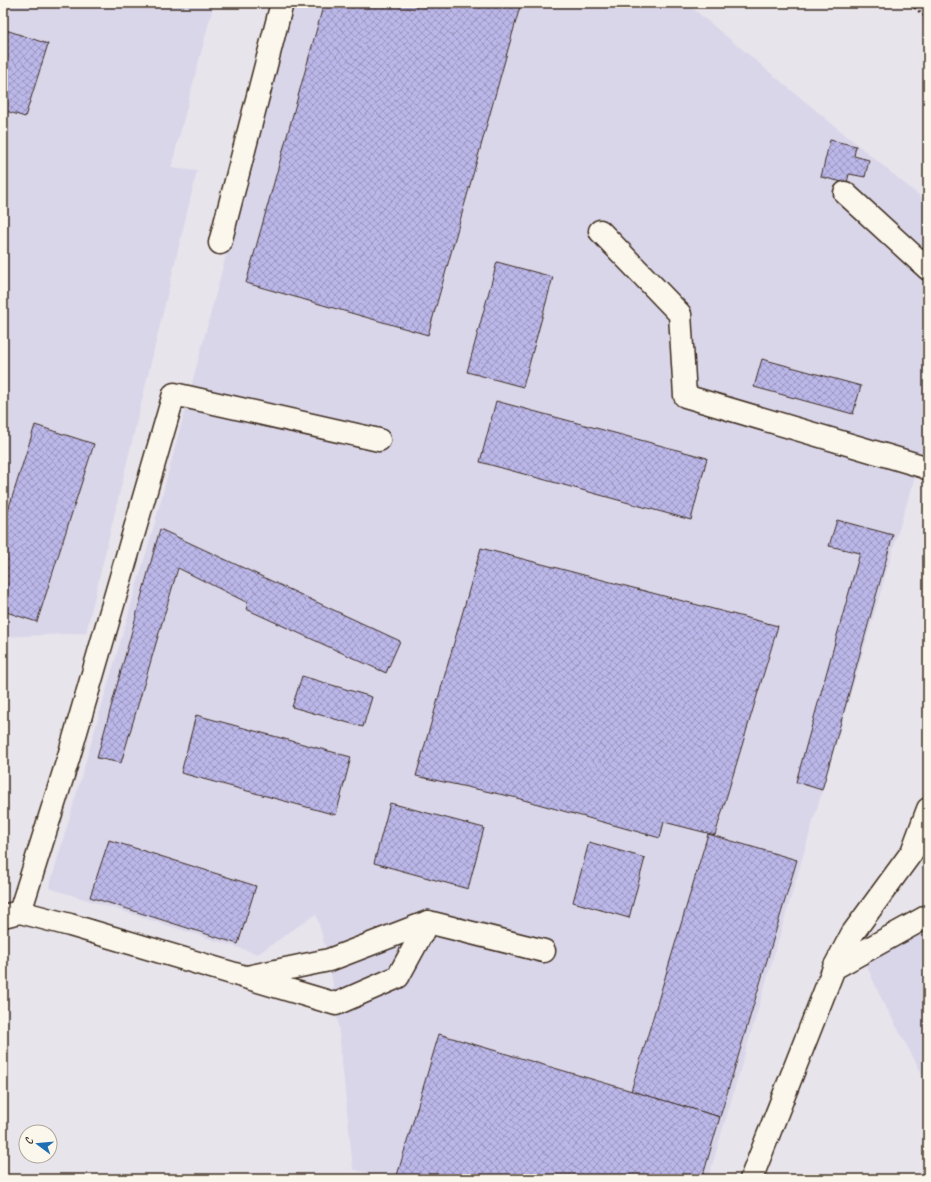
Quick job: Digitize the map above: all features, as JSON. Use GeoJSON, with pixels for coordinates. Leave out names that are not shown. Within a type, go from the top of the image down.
{"type":"FeatureCollection","features":[{"type":"Feature","properties":{"kind":"street"},"geometry":{"type":"LineString","coordinates":[[220,243],[282,3]]}},
{"type":"Feature","properties":{"kind":"street"},"geometry":{"type":"LineString","coordinates":[[845,192],[928,269]]}},
{"type":"Feature","properties":{"kind":"street"},"geometry":{"type":"LineString","coordinates":[[600,231],[680,314],[685,396],[928,469]]}},
{"type":"Feature","properties":{"kind":"street"},"geometry":{"type":"LineString","coordinates":[[378,440],[174,394],[69,756],[12,914],[70,925],[336,1004],[398,978],[428,922]]}},
{"type":"Feature","properties":{"kind":"street"},"geometry":{"type":"LineString","coordinates":[[751,1179],[834,968],[852,934],[912,852],[928,809]]}},
{"type":"Feature","properties":{"kind":"street"},"geometry":{"type":"LineString","coordinates":[[834,968],[928,916]]}},
{"type":"Feature","properties":{"kind":"street"},"geometry":{"type":"LineString","coordinates":[[245,978],[329,960],[428,922],[544,951]]}},
{"type":"Feature","properties":{"kind":"path"},"geometry":{"type":"LineString","coordinates":[[909,3],[928,19]]}},
{"type":"Feature","properties":{"kind":"shaded area"},"geometry":{"type":"Polygon","coordinates":[[[3,3],[214,3],[171,168],[197,171],[86,633],[3,637],[3,3]]]}},
{"type":"Feature","properties":{"kind":"shaded area"},"geometry":{"type":"Polygon","coordinates":[[[293,3],[686,3],[928,203],[928,436],[908,499],[708,1179],[387,1179],[353,1169],[336,1004],[329,960],[316,914],[258,954],[49,888],[157,515],[293,3]]]}},
{"type":"Feature","properties":{"kind":"shaded area"},"geometry":{"type":"Polygon","coordinates":[[[928,899],[928,1085],[880,996],[857,944],[927,902],[928,899]]]}},
{"type":"Feature","properties":{"kind":"building"},"geometry":{"type":"Polygon","coordinates":[[[324,3],[521,3],[428,335],[246,283],[324,3]]]}},
{"type":"Feature","properties":{"kind":"building"},"geometry":{"type":"Polygon","coordinates":[[[3,29],[48,44],[25,117],[3,110],[3,29]]]}},
{"type":"Feature","properties":{"kind":"building"},"geometry":{"type":"Polygon","coordinates":[[[830,140],[856,146],[854,156],[869,160],[865,177],[849,174],[847,183],[821,177],[830,140]]]}},
{"type":"Feature","properties":{"kind":"building"},"geometry":{"type":"Polygon","coordinates":[[[497,262],[553,277],[523,387],[467,372],[497,262]]]}},
{"type":"Feature","properties":{"kind":"building"},"geometry":{"type":"Polygon","coordinates":[[[762,359],[861,386],[853,414],[754,387],[762,359]]]}},
{"type":"Feature","properties":{"kind":"building"},"geometry":{"type":"Polygon","coordinates":[[[496,401],[707,458],[691,520],[480,462],[496,401]]]}},
{"type":"Feature","properties":{"kind":"building"},"geometry":{"type":"Polygon","coordinates":[[[35,425],[94,444],[37,622],[3,611],[3,526],[35,425]]]}},
{"type":"Feature","properties":{"kind":"building"},"geometry":{"type":"Polygon","coordinates":[[[837,520],[893,535],[822,790],[796,782],[860,553],[829,546],[837,520]]]}},
{"type":"Feature","properties":{"kind":"building"},"geometry":{"type":"Polygon","coordinates":[[[160,529],[400,641],[386,673],[246,609],[248,603],[178,568],[121,763],[97,758],[160,529]]]}},
{"type":"Feature","properties":{"kind":"building"},"geometry":{"type":"Polygon","coordinates":[[[481,548],[778,626],[715,835],[664,822],[660,838],[513,797],[416,776],[481,548]]]}},
{"type":"Feature","properties":{"kind":"building"},"geometry":{"type":"Polygon","coordinates":[[[302,676],[372,697],[363,727],[292,707],[302,676]]]}},
{"type":"Feature","properties":{"kind":"building"},"geometry":{"type":"Polygon","coordinates":[[[196,715],[351,757],[336,815],[181,773],[196,715]]]}},
{"type":"Feature","properties":{"kind":"building"},"geometry":{"type":"Polygon","coordinates":[[[390,803],[484,828],[468,889],[374,863],[390,803]]]}},
{"type":"Feature","properties":{"kind":"building"},"geometry":{"type":"Polygon","coordinates":[[[708,834],[797,860],[720,1117],[631,1091],[708,834]]]}},
{"type":"Feature","properties":{"kind":"building"},"geometry":{"type":"Polygon","coordinates":[[[109,840],[256,886],[238,944],[90,897],[109,840]]]}},
{"type":"Feature","properties":{"kind":"building"},"geometry":{"type":"Polygon","coordinates":[[[589,842],[645,858],[629,918],[573,902],[589,842]]]}},
{"type":"Feature","properties":{"kind":"building"},"geometry":{"type":"Polygon","coordinates":[[[439,1034],[720,1117],[702,1179],[396,1179],[439,1034]]]}}]}
